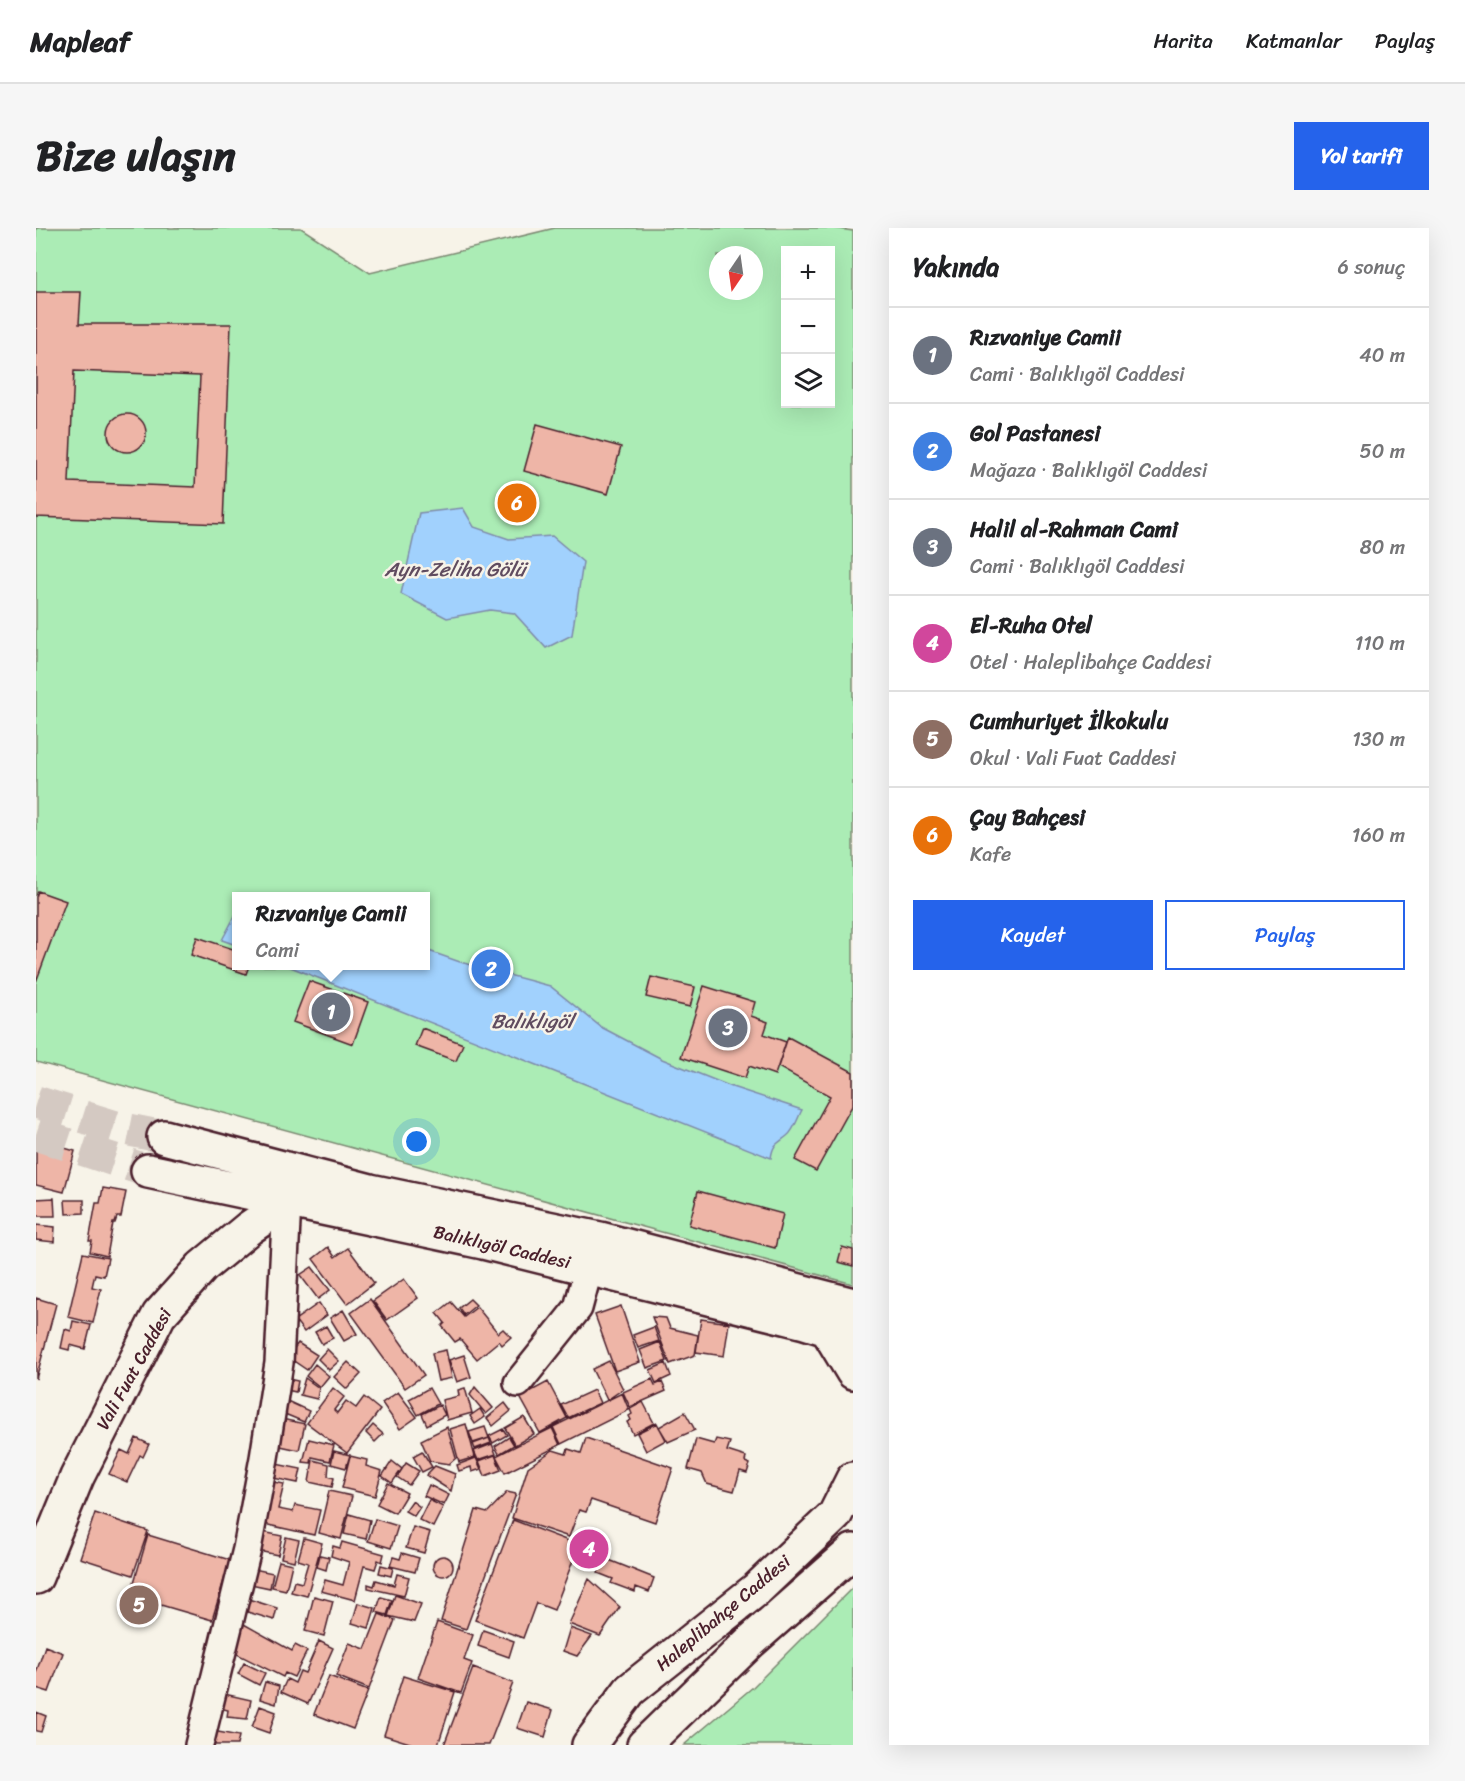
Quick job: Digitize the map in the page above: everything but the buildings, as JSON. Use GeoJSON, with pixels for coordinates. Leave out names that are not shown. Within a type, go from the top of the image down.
{"type":"FeatureCollection","features":[{"type":"Feature","properties":{"kind":"main road","name":"Balıklıgöl Caddesi"},"geometry":{"type":"LineString","coordinates":[[164,1137],[370,1191],[600,1239],[853,1305]]}},
{"type":"Feature","properties":{"kind":"main road","name":"Balıklıgöl Caddesi"},"geometry":{"type":"LineString","coordinates":[[147,1171],[483,1242],[589,1267],[840,1333]]}},
{"type":"Feature","properties":{"kind":"main road","name":"Vali Fuat Caddesi"},"geometry":{"type":"LineString","coordinates":[[36,1577],[77,1477],[159,1315],[202,1267],[249,1228],[287,1202]]}},
{"type":"Feature","properties":{"kind":"main road"},"geometry":{"type":"LineString","coordinates":[[840,1333],[853,1372]]}},
{"type":"Feature","properties":{"kind":"main road","name":"Haleplibahçe Caddesi"},"geometry":{"type":"LineString","coordinates":[[589,1745],[630,1690],[757,1589],[835,1515],[853,1479]]}},
{"type":"Feature","properties":{"kind":"main road","name":"Haleplibahçe Caddesi"},"geometry":{"type":"LineString","coordinates":[[644,1745],[751,1641],[853,1551]]}},
{"type":"Feature","properties":{"kind":"street"},"geometry":{"type":"LineString","coordinates":[[199,1745],[247,1549],[264,1458],[279,1363],[287,1202]]}},
{"type":"Feature","properties":{"kind":"street"},"geometry":{"type":"LineString","coordinates":[[518,1383],[578,1308],[589,1267]]}},
{"type":"Feature","properties":{"kind":"green space"},"geometry":{"type":"Polygon","coordinates":[[[36,228],[301,228],[370,273],[555,228],[833,228],[853,231],[853,1284],[36,1062],[36,228]]]}},
{"type":"Feature","properties":{"kind":"green space"},"geometry":{"type":"Polygon","coordinates":[[[853,1587],[853,1745],[684,1745],[753,1687],[853,1587]]]}},
{"type":"Feature","properties":{"kind":"water","name":"Ayn-Zeliha Gölü"},"geometry":{"type":"Polygon","coordinates":[[[463,508],[474,527],[509,539],[552,536],[583,562],[572,635],[546,648],[514,613],[490,610],[447,618],[401,594],[419,513],[463,508]]]}},
{"type":"Feature","properties":{"kind":"water"},"geometry":{"type":"Polygon","coordinates":[[[232,921],[232,944],[222,940],[232,921]]]}},
{"type":"Feature","properties":{"kind":"water","name":"Balıklıgöl"},"geometry":{"type":"Polygon","coordinates":[[[430,951],[460,962],[550,986],[601,1027],[662,1059],[732,1087],[802,1110],[792,1131],[774,1147],[771,1158],[298,970],[430,970],[430,951]]]}},
{"type":"Feature","properties":{"kind":"tunnel"},"geometry":{"type":"LineString","coordinates":[[36,1102],[119,1128],[164,1137]]}},
{"type":"Feature","properties":{"kind":"tunnel"},"geometry":{"type":"LineString","coordinates":[[36,1134],[148,1171]]}},
{"type":"Feature","properties":{"kind":"place","name":"Çay Bahçesi"},"geometry":{"type":"Point","coordinates":[517,503]}},
{"type":"Feature","properties":{"kind":"place","name":"Gol Pastanesi"},"geometry":{"type":"Point","coordinates":[491,969]}},
{"type":"Feature","properties":{"kind":"place","name":"Rızvaniye Camii"},"geometry":{"type":"Point","coordinates":[331,1012]}},
{"type":"Feature","properties":{"kind":"place","name":"Halil al-Rahman Cami"},"geometry":{"type":"Point","coordinates":[728,1028]}},
{"type":"Feature","properties":{"kind":"place","name":"El-Ruha Otel"},"geometry":{"type":"Point","coordinates":[589,1549]}},
{"type":"Feature","properties":{"kind":"place","name":"Cumhuriyet İlkokulu"},"geometry":{"type":"Point","coordinates":[139,1605]}}]}
